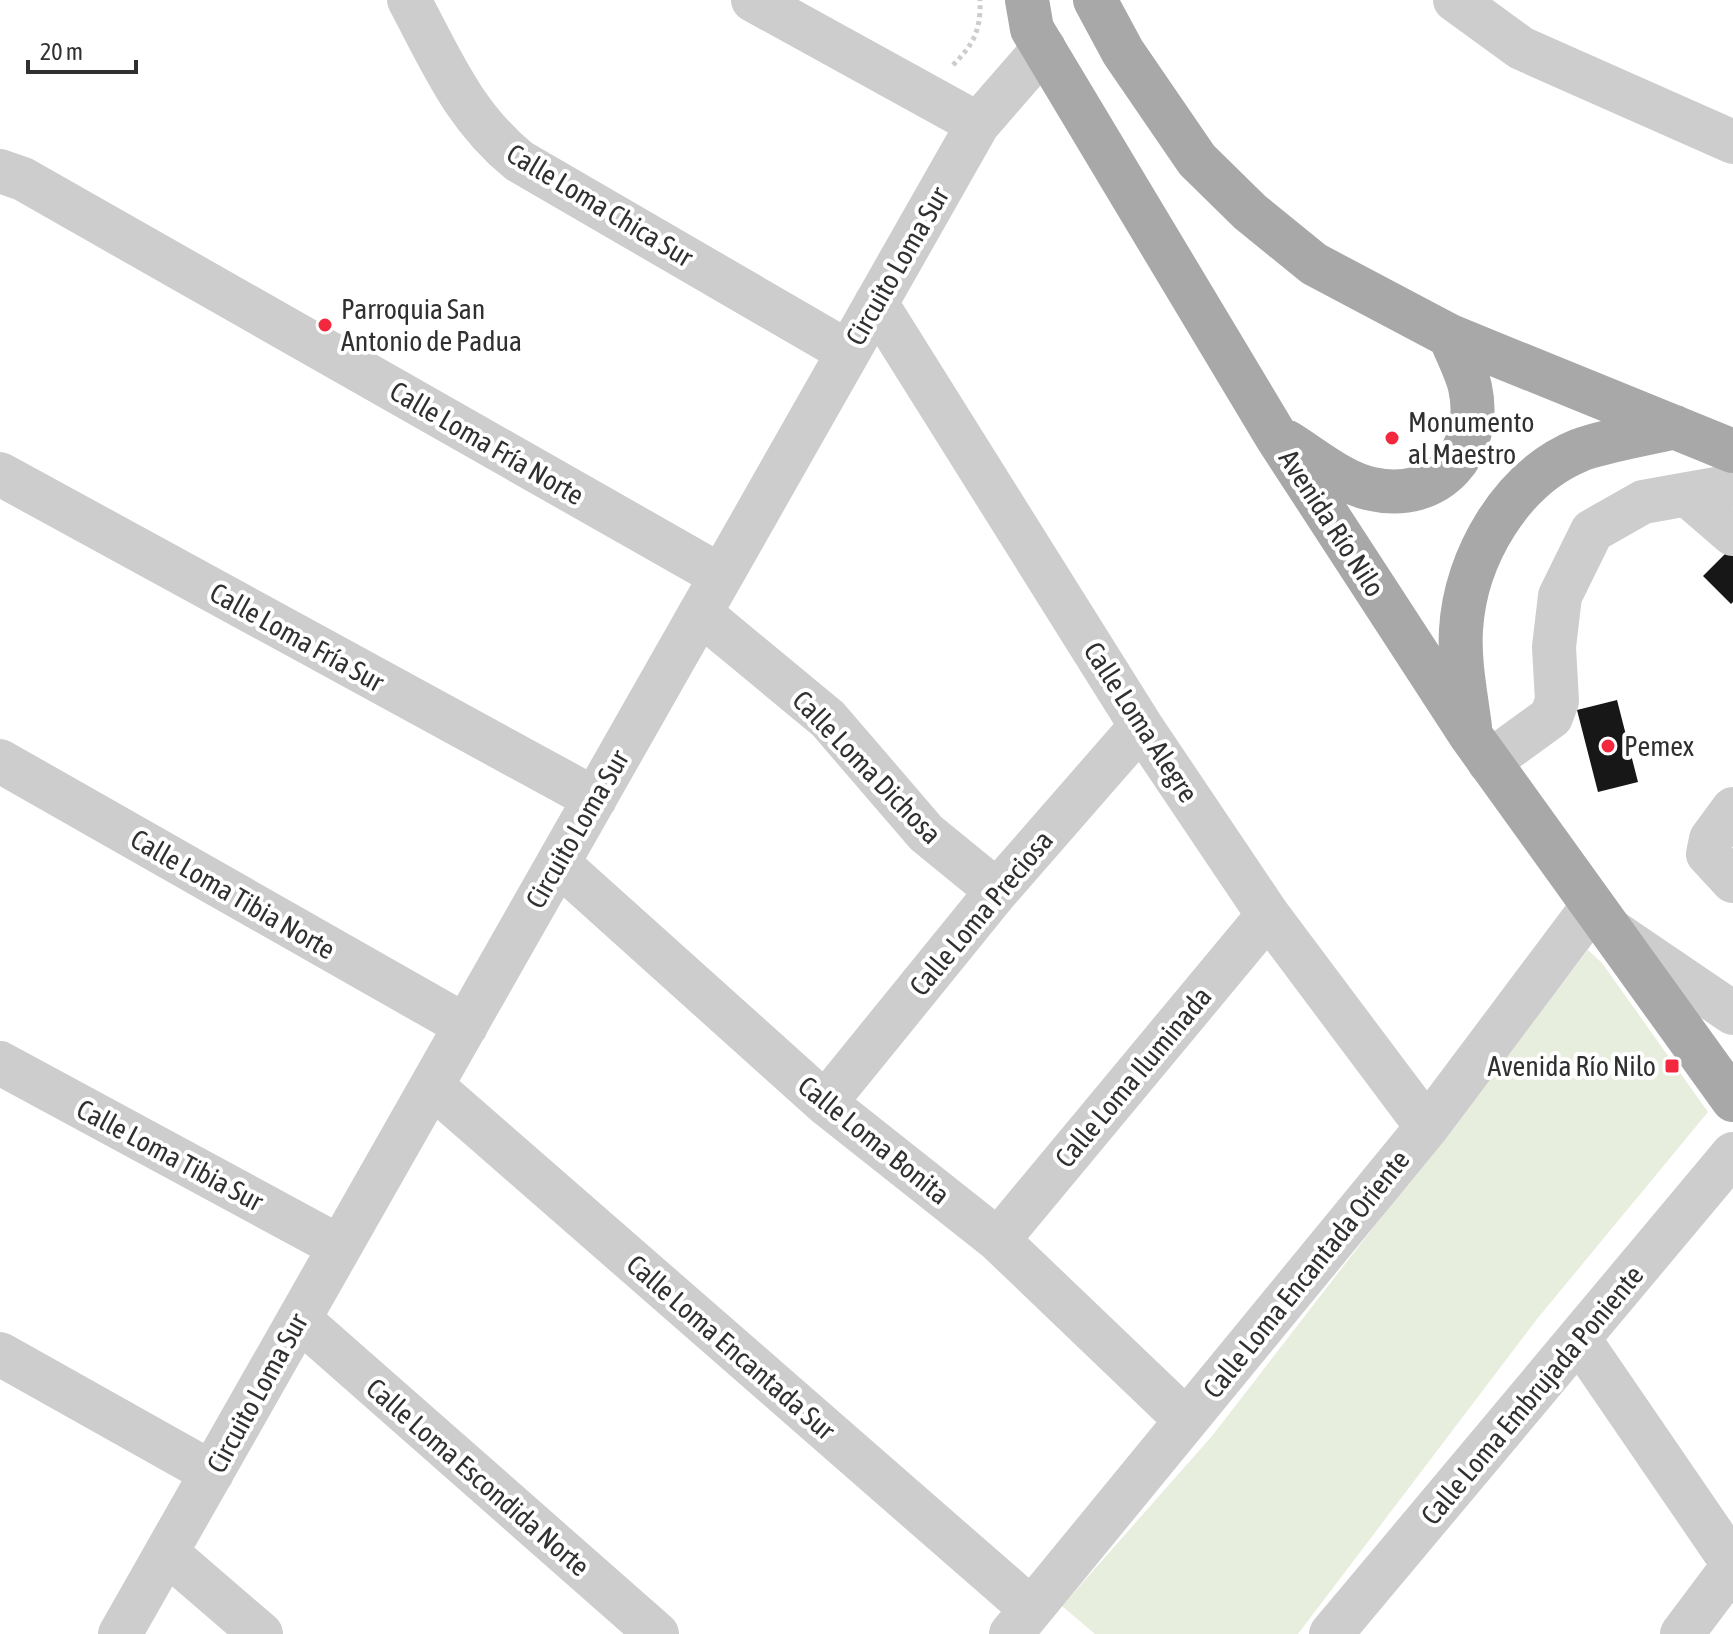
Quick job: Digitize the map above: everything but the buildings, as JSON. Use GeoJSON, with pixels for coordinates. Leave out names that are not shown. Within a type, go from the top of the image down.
{"type":"FeatureCollection","features":[{"type":"Feature","properties":{"kind":"main road"},"geometry":{"type":"LineString","coordinates":[[1095,0],[1123,52],[1197,160],[1250,212],[1314,264],[1450,336],[1733,451]]}},
{"type":"Feature","properties":{"kind":"main road","name":"Avenida Río Nilo"},"geometry":{"type":"LineString","coordinates":[[1027,19],[1276,436],[1480,749],[1733,1100]]}},
{"type":"Feature","properties":{"kind":"main road"},"geometry":{"type":"LineString","coordinates":[[1276,436],[1336,473],[1371,489],[1404,492],[1428,488],[1451,469],[1472,421],[1470,387],[1450,336]]}},
{"type":"Feature","properties":{"kind":"main road"},"geometry":{"type":"LineString","coordinates":[[1480,749],[1461,629],[1470,582],[1488,535],[1510,503],[1544,472],[1580,450],[1675,427]]}},
{"type":"Feature","properties":{"kind":"street","name":"Calle Loma Chica Sur"},"geometry":{"type":"LineString","coordinates":[[409,0],[458,92],[487,135],[519,161],[848,352]]}},
{"type":"Feature","properties":{"kind":"street"},"geometry":{"type":"LineString","coordinates":[[753,0],[978,124]]}},
{"type":"Feature","properties":{"kind":"street"},"geometry":{"type":"LineString","coordinates":[[1455,0],[1521,48],[1733,142]]}},
{"type":"Feature","properties":{"kind":"street","name":"Circuito Loma Sur"},"geometry":{"type":"LineString","coordinates":[[123,1630],[978,124],[1027,19]]}},
{"type":"Feature","properties":{"kind":"street","name":"Calle Loma Fría Norte"},"geometry":{"type":"LineString","coordinates":[[0,171],[23,179],[721,576]]}},
{"type":"Feature","properties":{"kind":"street","name":"Calle Loma Alegre"},"geometry":{"type":"LineString","coordinates":[[876,303],[1141,726],[1268,915],[1427,1127]]}},
{"type":"Feature","properties":{"kind":"street","name":"Calle Loma Fría Sur"},"geometry":{"type":"LineString","coordinates":[[0,474],[595,799]]}},
{"type":"Feature","properties":{"kind":"street"},"geometry":{"type":"LineString","coordinates":[[1480,749],[1551,717],[1557,701],[1554,647],[1560,596],[1592,531],[1643,502],[1733,486]]}},
{"type":"Feature","properties":{"kind":"street"},"geometry":{"type":"LineString","coordinates":[[1689,496],[1733,534]]}},
{"type":"Feature","properties":{"kind":"street","name":"Calle Loma Dichosa"},"geometry":{"type":"LineString","coordinates":[[700,613],[828,719],[926,833],[997,891]]}},
{"type":"Feature","properties":{"kind":"street","name":"Calle Loma Preciosa"},"geometry":{"type":"LineString","coordinates":[[825,1103],[997,891],[1141,726]]}},
{"type":"Feature","properties":{"kind":"street","name":"Calle Loma Tibia Norte"},"geometry":{"type":"LineString","coordinates":[[0,761],[466,1026]]}},
{"type":"Feature","properties":{"kind":"street"},"geometry":{"type":"LineString","coordinates":[[1733,809],[1711,839],[1708,854],[1733,881]]}},
{"type":"Feature","properties":{"kind":"street","name":"Calle Loma Bonita"},"geometry":{"type":"LineString","coordinates":[[558,863],[825,1103],[998,1240],[1186,1420]]}},
{"type":"Feature","properties":{"kind":"street","name":"Calle Loma Iluminada"},"geometry":{"type":"LineString","coordinates":[[998,1240],[1268,915]]}},
{"type":"Feature","properties":{"kind":"street"},"geometry":{"type":"LineString","coordinates":[[1598,916],[1733,1013]]}},
{"type":"Feature","properties":{"kind":"street","name":"Calle Loma Encantada Oriente"},"geometry":{"type":"LineString","coordinates":[[1020,1621],[1598,916]]}},
{"type":"Feature","properties":{"kind":"street","name":"Calle Loma Tibia Sur"},"geometry":{"type":"LineString","coordinates":[[0,1063],[340,1247]]}},
{"type":"Feature","properties":{"kind":"street","name":"Calle Loma Encantada Sur"},"geometry":{"type":"LineString","coordinates":[[432,1086],[1020,1621]]}},
{"type":"Feature","properties":{"kind":"street","name":"Calle Loma Embrujada Poniente"},"geometry":{"type":"LineString","coordinates":[[1331,1634],[1733,1154]]}},
{"type":"Feature","properties":{"kind":"street","name":"Calle Loma Escondida Norte"},"geometry":{"type":"LineString","coordinates":[[299,1319],[657,1634]]}},
{"type":"Feature","properties":{"kind":"street"},"geometry":{"type":"LineString","coordinates":[[1579,1339],[1733,1565],[1682,1634]]}},
{"type":"Feature","properties":{"kind":"street"},"geometry":{"type":"LineString","coordinates":[[0,1354],[212,1473]]}},
{"type":"Feature","properties":{"kind":"street"},"geometry":{"type":"LineString","coordinates":[[167,1553],[261,1634]]}},
{"type":"Feature","properties":{"kind":"green space"},"geometry":{"type":"Polygon","coordinates":[[[1588,950],[1602,963],[1708,1112],[1537,1319],[1298,1634],[1095,1634],[1062,1606],[1212,1436],[1588,950]]]}},
{"type":"Feature","properties":{"kind":"place","name":"Parroquia San Antonio de Padua"},"geometry":{"type":"Point","coordinates":[325,325]}},
{"type":"Feature","properties":{"kind":"place","name":"Monumento al Maestro"},"geometry":{"type":"Point","coordinates":[1392,438]}},
{"type":"Feature","properties":{"kind":"place","name":"Pemex"},"geometry":{"type":"Point","coordinates":[1608,746]}},
{"type":"Feature","properties":{"kind":"place","name":"Avenida Río Nilo"},"geometry":{"type":"Point","coordinates":[1672,1066]}}]}
